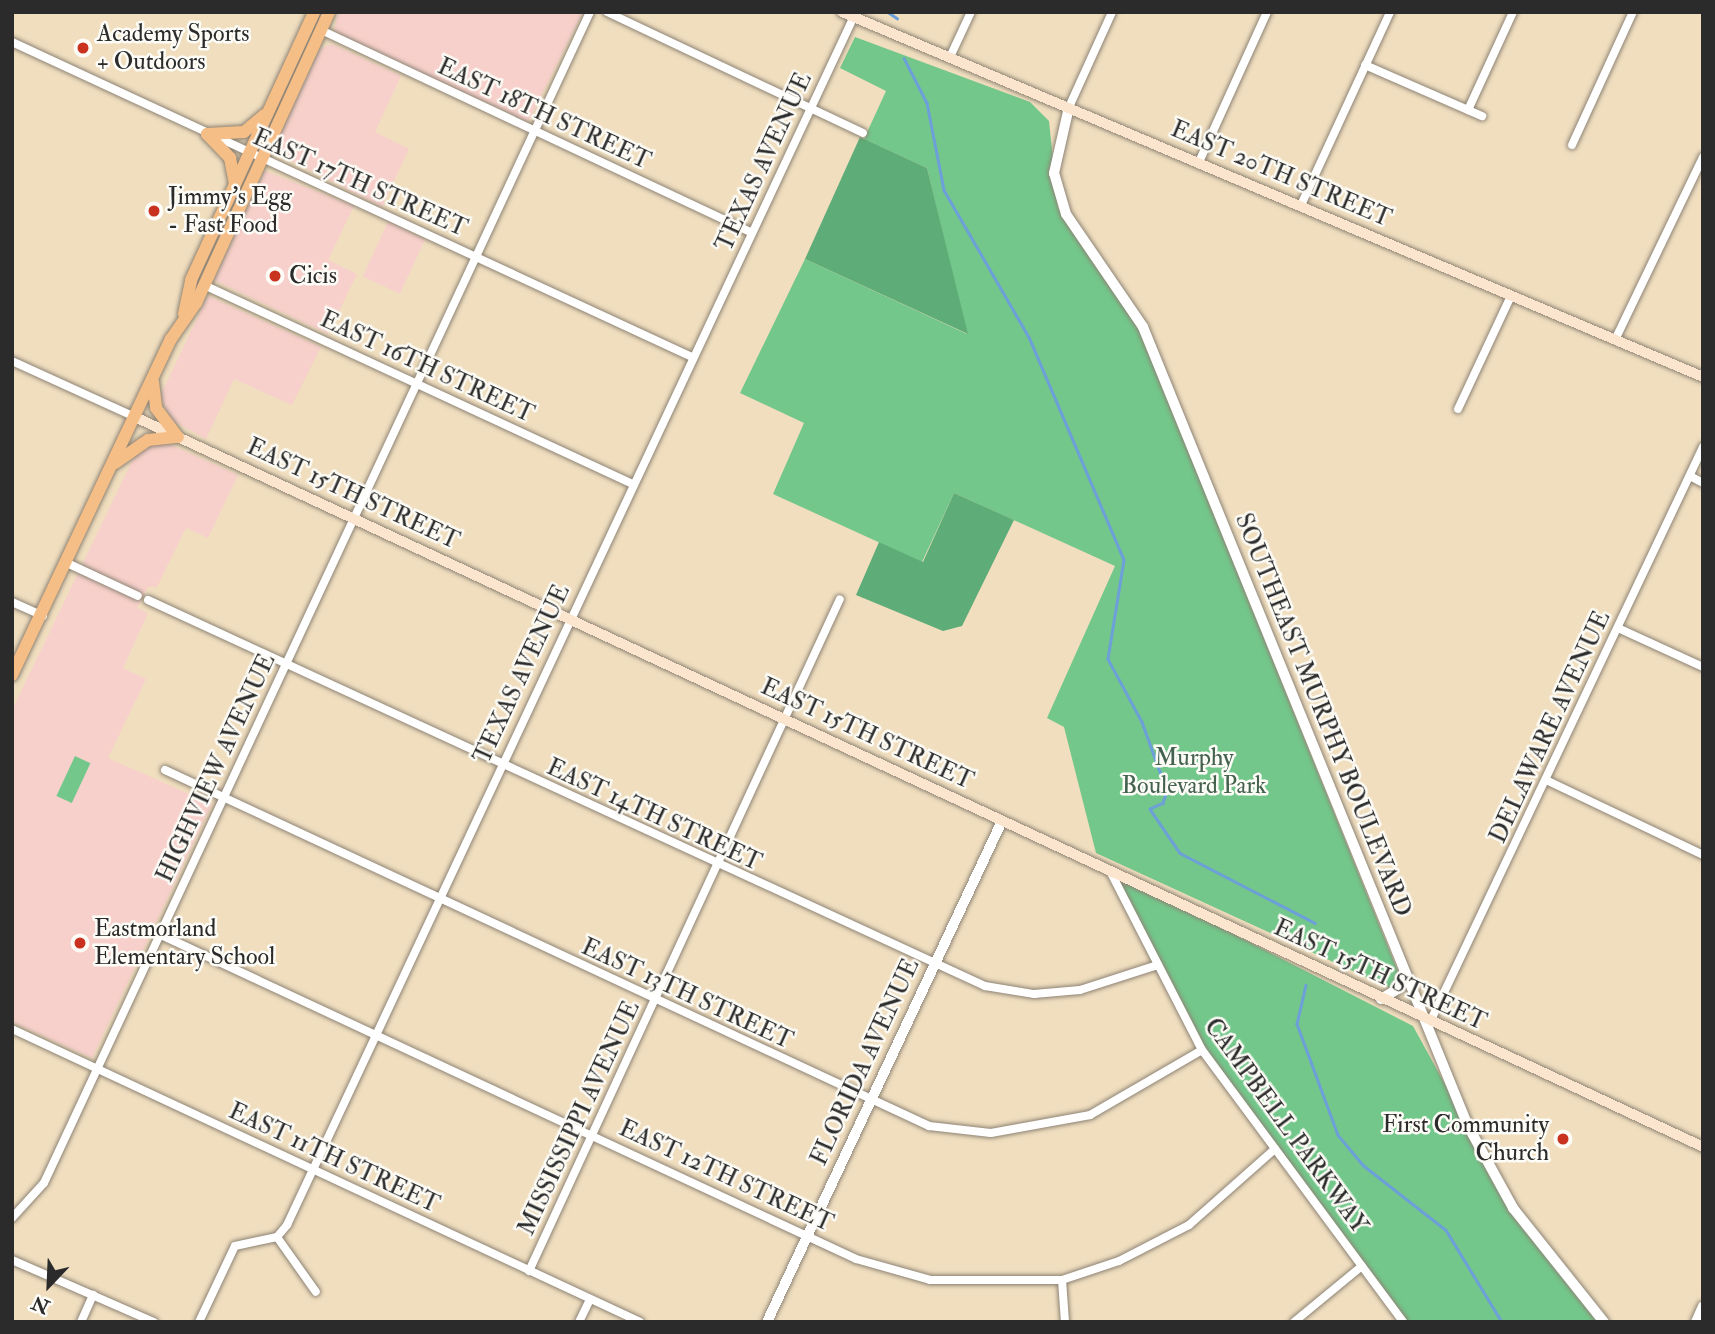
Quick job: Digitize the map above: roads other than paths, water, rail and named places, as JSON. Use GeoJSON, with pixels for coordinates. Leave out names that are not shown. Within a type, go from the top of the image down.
{"type":"FeatureCollection","features":[{"type":"Feature","properties":{"kind":"main road"},"geometry":{"type":"LineString","coordinates":[[184,314],[183,298],[314,12]]}},
{"type":"Feature","properties":{"kind":"main road"},"geometry":{"type":"LineString","coordinates":[[12,675],[43,616],[184,314],[204,285],[329,12]]}},
{"type":"Feature","properties":{"kind":"main road","name":"EAST 20TH STREET"},"geometry":{"type":"LineString","coordinates":[[842,12],[855,15],[1703,377]]}},
{"type":"Feature","properties":{"kind":"main road"},"geometry":{"type":"LineString","coordinates":[[207,134],[244,132],[269,110]]}},
{"type":"Feature","properties":{"kind":"main road"},"geometry":{"type":"LineString","coordinates":[[207,134],[230,159],[235,184]]}},
{"type":"Feature","properties":{"kind":"main road"},"geometry":{"type":"LineString","coordinates":[[153,377],[156,408],[178,437]]}},
{"type":"Feature","properties":{"kind":"main road","name":"EAST 15TH STREET"},"geometry":{"type":"LineString","coordinates":[[135,417],[1703,1147]]}},
{"type":"Feature","properties":{"kind":"main road"},"geometry":{"type":"LineString","coordinates":[[112,466],[148,440],[178,437]]}},
{"type":"Feature","properties":{"kind":"street","name":"HIGHVIEW AVENUE"},"geometry":{"type":"LineString","coordinates":[[12,1219],[44,1183],[590,12]]}},
{"type":"Feature","properties":{"kind":"street"},"geometry":{"type":"LineString","coordinates":[[607,12],[863,133]]}},
{"type":"Feature","properties":{"kind":"street"},"geometry":{"type":"LineString","coordinates":[[950,57],[971,12]]}},
{"type":"Feature","properties":{"kind":"street"},"geometry":{"type":"LineString","coordinates":[[1069,107],[1112,12]]}},
{"type":"Feature","properties":{"kind":"street"},"geometry":{"type":"LineString","coordinates":[[1199,162],[1267,12]]}},
{"type":"Feature","properties":{"kind":"street"},"geometry":{"type":"LineString","coordinates":[[1301,205],[1390,12]]}},
{"type":"Feature","properties":{"kind":"street"},"geometry":{"type":"LineString","coordinates":[[1468,110],[1513,12]]}},
{"type":"Feature","properties":{"kind":"street"},"geometry":{"type":"LineString","coordinates":[[1572,145],[1633,12]]}},
{"type":"Feature","properties":{"kind":"street","name":"TEXAS AVENUE"},"geometry":{"type":"LineString","coordinates":[[277,1237],[855,15]]}},
{"type":"Feature","properties":{"kind":"street","name":"EAST 18TH STREET"},"geometry":{"type":"LineString","coordinates":[[321,30],[751,233]]}},
{"type":"Feature","properties":{"kind":"street","name":"EAST 17TH STREET"},"geometry":{"type":"LineString","coordinates":[[12,42],[692,357]]}},
{"type":"Feature","properties":{"kind":"street"},"geometry":{"type":"LineString","coordinates":[[1365,65],[1482,116]]}},
{"type":"Feature","properties":{"kind":"street","name":"SOUTHEAST MURPHY BOULEVARD"},"geometry":{"type":"LineString","coordinates":[[1069,107],[1055,159],[1058,196],[1143,327],[1402,966],[1430,1022],[1468,1126],[1513,1208],[1604,1322]]}},
{"type":"Feature","properties":{"kind":"street"},"geometry":{"type":"LineString","coordinates":[[1615,340],[1703,157]]}},
{"type":"Feature","properties":{"kind":"street","name":"EAST 16TH STREET"},"geometry":{"type":"LineString","coordinates":[[204,285],[633,484]]}},
{"type":"Feature","properties":{"kind":"street"},"geometry":{"type":"LineString","coordinates":[[1458,409],[1511,296]]}},
{"type":"Feature","properties":{"kind":"street","name":"EAST 15TH STREET"},"geometry":{"type":"LineString","coordinates":[[12,361],[135,417]]}},
{"type":"Feature","properties":{"kind":"street","name":"DELAWARE AVENUE"},"geometry":{"type":"LineString","coordinates":[[1430,1022],[1703,447]]}},
{"type":"Feature","properties":{"kind":"street"},"geometry":{"type":"LineString","coordinates":[[1690,477],[1703,483]]}},
{"type":"Feature","properties":{"kind":"street"},"geometry":{"type":"LineString","coordinates":[[67,563],[138,596]]}},
{"type":"Feature","properties":{"kind":"street","name":"MISSISSIPPI AVENUE"},"geometry":{"type":"LineString","coordinates":[[528,1271],[840,599]]}},
{"type":"Feature","properties":{"kind":"street","name":"EAST 14TH STREET"},"geometry":{"type":"LineString","coordinates":[[148,600],[934,966],[985,986],[1034,993],[1080,990],[1158,965]]}},
{"type":"Feature","properties":{"kind":"street"},"geometry":{"type":"LineString","coordinates":[[12,602],[43,616]]}},
{"type":"Feature","properties":{"kind":"street"},"geometry":{"type":"LineString","coordinates":[[1618,628],[1703,667]]}},
{"type":"Feature","properties":{"kind":"street","name":"EAST 13TH STREET"},"geometry":{"type":"LineString","coordinates":[[164,770],[929,1126],[991,1133],[1046,1127],[1090,1115],[1202,1049]]}},
{"type":"Feature","properties":{"kind":"street"},"geometry":{"type":"LineString","coordinates":[[1546,780],[1703,855]]}},
{"type":"Feature","properties":{"kind":"street","name":"FLORIDA AVENUE"},"geometry":{"type":"LineString","coordinates":[[767,1322],[1002,821]]}},
{"type":"Feature","properties":{"kind":"street","name":"CAMPBELL PARKWAY"},"geometry":{"type":"LineString","coordinates":[[1111,871],[1202,1049],[1403,1322]]}},
{"type":"Feature","properties":{"kind":"street","name":"EAST 12TH STREET"},"geometry":{"type":"LineString","coordinates":[[159,934],[856,1259],[930,1280],[1062,1280],[1119,1261],[1189,1225],[1275,1149]]}},
{"type":"Feature","properties":{"kind":"street"},"geometry":{"type":"LineString","coordinates":[[1381,999],[1399,988],[1402,966]]}},
{"type":"Feature","properties":{"kind":"street","name":"EAST 11TH STREET"},"geometry":{"type":"LineString","coordinates":[[12,1029],[640,1322]]}},
{"type":"Feature","properties":{"kind":"street"},"geometry":{"type":"LineString","coordinates":[[199,1322],[235,1246],[277,1237],[316,1292]]}},
{"type":"Feature","properties":{"kind":"street"},"geometry":{"type":"LineString","coordinates":[[12,1260],[154,1322]]}},
{"type":"Feature","properties":{"kind":"street"},"geometry":{"type":"LineString","coordinates":[[1294,1322],[1362,1266]]}},
{"type":"Feature","properties":{"kind":"street"},"geometry":{"type":"LineString","coordinates":[[1062,1280],[1065,1322]]}},
{"type":"Feature","properties":{"kind":"street"},"geometry":{"type":"LineString","coordinates":[[80,1322],[93,1295]]}},
{"type":"Feature","properties":{"kind":"street"},"geometry":{"type":"LineString","coordinates":[[579,1322],[590,1299]]}},
{"type":"Feature","properties":{"kind":"street"},"geometry":{"type":"LineString","coordinates":[[1696,1322],[1703,1306]]}},
{"type":"Feature","properties":{"kind":"waterway"},"geometry":{"type":"LineString","coordinates":[[888,12],[897,18]]}},
{"type":"Feature","properties":{"kind":"waterway"},"geometry":{"type":"LineString","coordinates":[[904,58],[927,103],[944,190],[1029,337],[1124,560],[1108,659],[1142,722],[1167,791],[1163,803],[1150,809],[1180,853],[1315,923]]}},
{"type":"Feature","properties":{"kind":"waterway"},"geometry":{"type":"LineString","coordinates":[[1306,985],[1297,1024],[1338,1135],[1363,1165],[1446,1230],[1502,1322]]}},
{"type":"Feature","properties":{"kind":"place","name":"Academy Sports + Outdoors"},"geometry":{"type":"Point","coordinates":[83,48]}},
{"type":"Feature","properties":{"kind":"place","name":"Jimmy's Egg - Fast Food"},"geometry":{"type":"Point","coordinates":[154,211]}},
{"type":"Feature","properties":{"kind":"place","name":"Cicis"},"geometry":{"type":"Point","coordinates":[275,276]}},
{"type":"Feature","properties":{"kind":"place","name":"Eastmorland Elementary School"},"geometry":{"type":"Point","coordinates":[80,943]}},
{"type":"Feature","properties":{"kind":"place","name":"First Community Church"},"geometry":{"type":"Point","coordinates":[1563,1139]}},
{"type":"Feature","properties":{"kind":"park label","name":"Murphy Boulevard Park"},"geometry":{"type":"Point","coordinates":[1194,772]}}]}
